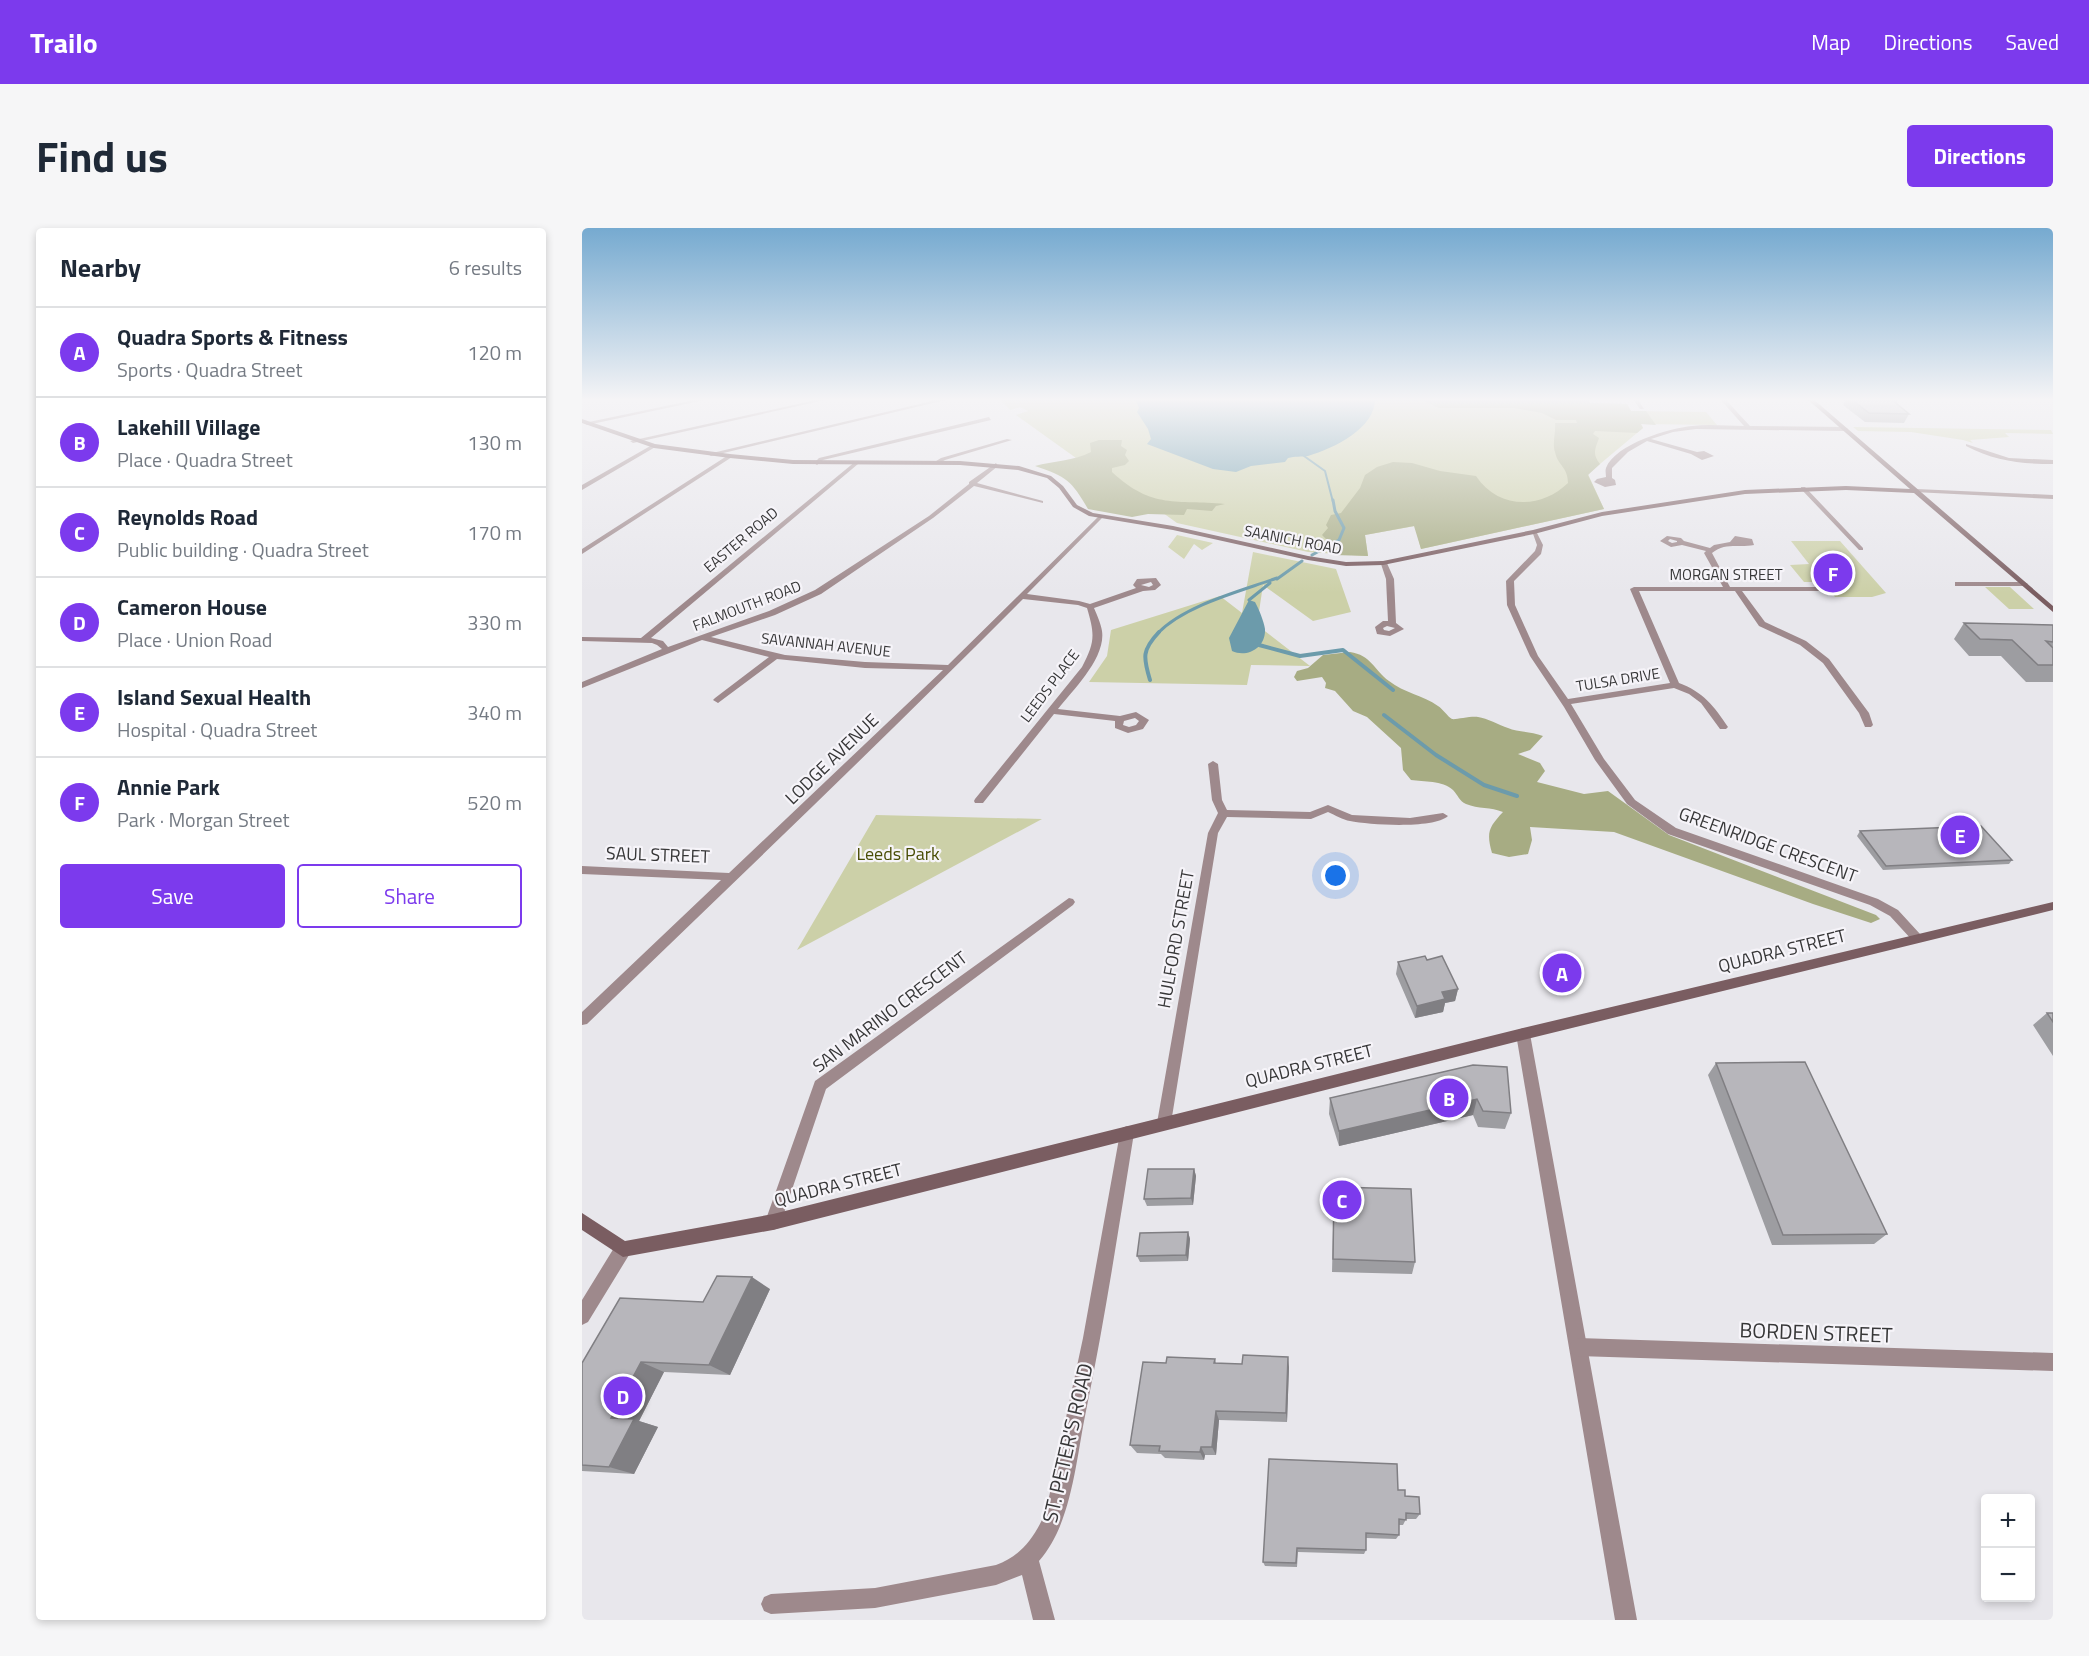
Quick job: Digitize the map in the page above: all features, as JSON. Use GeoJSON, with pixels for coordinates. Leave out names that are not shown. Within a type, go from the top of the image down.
{"type":"FeatureCollection","features":[{"type":"Feature","properties":{"kind":"main road","name":"SAANICH ROAD"},"geometry":{"type":"LineString","coordinates":[[817,463],[936,463],[1019,468],[1049,477],[1061,487],[1075,507],[1100,517],[1173,528],[1308,558],[1346,564],[1383,563],[1534,532],[1602,514],[1695,499],[1803,488],[1916,491]]}},
{"type":"Feature","properties":{"kind":"main road"},"geometry":{"type":"LineString","coordinates":[[1884,463],[2053,610]]}},
{"type":"Feature","properties":{"kind":"main road","name":"QUADRA STREET"},"geometry":{"type":"LineString","coordinates":[[623,1249],[773,1222],[1523,1034],[1916,937],[2053,906]]}},
{"type":"Feature","properties":{"kind":"main road"},"geometry":{"type":"LineString","coordinates":[[582,1221],[623,1249]]}},
{"type":"Feature","properties":{"kind":"street"},"geometry":{"type":"LineString","coordinates":[[582,488],[625,463]]}},
{"type":"Feature","properties":{"kind":"street"},"geometry":{"type":"LineString","coordinates":[[582,552],[719,463]]}},
{"type":"Feature","properties":{"kind":"street","name":"EASTER ROAD"},"geometry":{"type":"LineString","coordinates":[[644,640],[856,463]]}},
{"type":"Feature","properties":{"kind":"street"},"geometry":{"type":"LineString","coordinates":[[1609,479],[1609,468],[1612,463]]}},
{"type":"Feature","properties":{"kind":"street","name":"FALMOUTH ROAD"},"geometry":{"type":"LineString","coordinates":[[582,685],[668,650],[772,613],[818,592],[931,517],[996,465]]}},
{"type":"Feature","properties":{"kind":"street"},"geometry":{"type":"LineString","coordinates":[[971,483],[1041,502]]}},
{"type":"Feature","properties":{"kind":"street"},"geometry":{"type":"LineString","coordinates":[[1803,488],[1861,549]]}},
{"type":"Feature","properties":{"kind":"street","name":"SAANICH ROAD"},"geometry":{"type":"LineString","coordinates":[[1916,491],[2053,497]]}},
{"type":"Feature","properties":{"kind":"street","name":"LODGE AVENUE"},"geometry":{"type":"LineString","coordinates":[[582,1020],[949,668],[1100,517]]}},
{"type":"Feature","properties":{"kind":"street","name":"GREENRIDGE CRESCENT"},"geometry":{"type":"LineString","coordinates":[[1534,532],[1540,545],[1538,552],[1510,581],[1511,605],[1534,656],[1600,760],[1630,802],[1672,831],[1874,902],[1894,913],[1916,937]]}},
{"type":"Feature","properties":{"kind":"street"},"geometry":{"type":"LineString","coordinates":[[1682,543],[1711,549]]}},
{"type":"Feature","properties":{"kind":"street"},"geometry":{"type":"LineString","coordinates":[[1734,543],[1711,549],[1708,553],[1710,559],[1762,624],[1803,643],[1826,661],[1864,713],[1868,724]]}},
{"type":"Feature","properties":{"kind":"street"},"geometry":{"type":"LineString","coordinates":[[1383,563],[1390,579],[1392,623]]}},
{"type":"Feature","properties":{"kind":"street"},"geometry":{"type":"LineString","coordinates":[[1958,584],[2024,584]]}},
{"type":"Feature","properties":{"kind":"street"},"geometry":{"type":"LineString","coordinates":[[1021,596],[1078,603],[1090,607],[1142,589]]}},
{"type":"Feature","properties":{"kind":"street","name":"MORGAN STREET"},"geometry":{"type":"LineString","coordinates":[[1675,685],[1634,589],[1818,589]]}},
{"type":"Feature","properties":{"kind":"street","name":"LEEDS PLACE"},"geometry":{"type":"LineString","coordinates":[[979,801],[1086,668],[1097,646],[1098,631],[1090,607]]}},
{"type":"Feature","properties":{"kind":"street","name":"SAVANNAH AVENUE"},"geometry":{"type":"LineString","coordinates":[[703,638],[775,656],[866,665],[949,668]]}},
{"type":"Feature","properties":{"kind":"street"},"geometry":{"type":"LineString","coordinates":[[582,639],[644,640],[657,642],[668,650]]}},
{"type":"Feature","properties":{"kind":"street"},"geometry":{"type":"LineString","coordinates":[[718,700],[775,656]]}},
{"type":"Feature","properties":{"kind":"street"},"geometry":{"type":"LineString","coordinates":[[1675,685],[1703,698],[1723,728]]}},
{"type":"Feature","properties":{"kind":"street","name":"TULSA DRIVE"},"geometry":{"type":"LineString","coordinates":[[1565,702],[1675,685]]}},
{"type":"Feature","properties":{"kind":"street"},"geometry":{"type":"LineString","coordinates":[[1050,711],[1120,719]]}},
{"type":"Feature","properties":{"kind":"street"},"geometry":{"type":"LineString","coordinates":[[1213,764],[1217,800],[1223,813],[1311,816],[1328,808],[1350,818],[1410,822],[1443,816]]}},
{"type":"Feature","properties":{"kind":"street","name":"HULFORD STREET"},"geometry":{"type":"LineString","coordinates":[[1164,1123],[1213,832],[1223,813]]}},
{"type":"Feature","properties":{"kind":"street","name":"SAUL STREET"},"geometry":{"type":"LineString","coordinates":[[582,870],[733,877]]}},
{"type":"Feature","properties":{"kind":"street","name":"SAN MARINO CRESCENT"},"geometry":{"type":"LineString","coordinates":[[773,1222],[820,1085],[1069,902]]}},
{"type":"Feature","properties":{"kind":"street"},"geometry":{"type":"LineString","coordinates":[[1523,1034],[1626,1620]]}},
{"type":"Feature","properties":{"kind":"street","name":"ST. PETER'S ROAD"},"geometry":{"type":"LineString","coordinates":[[771,1604],[875,1598],[996,1575],[1011,1571],[1028,1560],[1045,1538],[1056,1512],[1092,1338],[1127,1133]]}},
{"type":"Feature","properties":{"kind":"street"},"geometry":{"type":"LineString","coordinates":[[582,1316],[623,1249]]}},
{"type":"Feature","properties":{"kind":"street","name":"BORDEN STREET"},"geometry":{"type":"LineString","coordinates":[[1578,1347],[2053,1362]]}},
{"type":"Feature","properties":{"kind":"street"},"geometry":{"type":"LineString","coordinates":[[1028,1560],[1044,1620]]}},
{"type":"Feature","properties":{"kind":"green space"},"geometry":{"type":"Polygon","coordinates":[[[1051,463],[1127,463],[1112,468],[1112,472],[1127,484],[1153,498],[1179,502],[1225,504],[1216,506],[1212,511],[1187,509],[1184,515],[1148,514],[1132,517],[1088,509],[1067,481],[1035,466],[1051,463]]]}},
{"type":"Feature","properties":{"kind":"green space"},"geometry":{"type":"Polygon","coordinates":[[[1094,463],[1601,463],[1588,474],[1604,509],[1421,549],[1415,526],[1365,535],[1368,556],[1308,552],[1177,523],[1094,463]]]}},
{"type":"Feature","properties":{"kind":"green space"},"geometry":{"type":"Polygon","coordinates":[[[1390,463],[1412,463],[1440,471],[1476,476],[1496,495],[1520,502],[1545,498],[1557,492],[1568,483],[1566,473],[1560,463],[1599,463],[1588,475],[1604,509],[1421,549],[1414,526],[1365,535],[1368,556],[1334,555],[1339,545],[1322,535],[1328,528],[1326,525],[1331,515],[1341,513],[1360,488],[1365,475],[1377,467],[1390,463]]]}},
{"type":"Feature","properties":{"kind":"green space"},"geometry":{"type":"Polygon","coordinates":[[[1177,535],[1213,543],[1202,550],[1194,544],[1184,559],[1168,547],[1177,535]]]}},
{"type":"Feature","properties":{"kind":"green space"},"geometry":{"type":"Polygon","coordinates":[[[1791,541],[1840,541],[1886,593],[1872,597],[1835,597],[1824,582],[1804,582],[1790,565],[1809,564],[1791,541]]]}},
{"type":"Feature","properties":{"kind":"green space"},"geometry":{"type":"Polygon","coordinates":[[[1253,552],[1336,569],[1351,612],[1313,621],[1263,585],[1257,625],[1310,666],[1251,665],[1247,685],[1089,682],[1107,656],[1111,630],[1220,596],[1242,613],[1253,552]]]}},
{"type":"Feature","properties":{"kind":"green space"},"geometry":{"type":"Polygon","coordinates":[[[1985,587],[2010,587],[2034,609],[2009,609],[1985,587]]]}},
{"type":"Feature","properties":{"kind":"green space"},"geometry":{"type":"Polygon","coordinates":[[[1350,652],[1363,656],[1389,681],[1432,702],[1452,719],[1482,718],[1512,729],[1543,736],[1530,750],[1518,754],[1540,763],[1545,771],[1537,782],[1584,794],[1608,791],[1669,835],[1876,915],[1880,919],[1871,923],[1614,832],[1530,827],[1532,840],[1528,854],[1509,857],[1492,853],[1489,840],[1490,830],[1503,812],[1466,804],[1444,784],[1411,780],[1403,770],[1401,748],[1367,717],[1353,711],[1335,691],[1325,688],[1326,683],[1322,677],[1297,681],[1294,677],[1297,671],[1308,668],[1323,655],[1350,652]]]}},
{"type":"Feature","properties":{"kind":"green space","name":"Leeds Park"},"geometry":{"type":"Polygon","coordinates":[[[876,815],[1042,819],[797,950],[876,815]]]}},
{"type":"Feature","properties":{"kind":"water"},"geometry":{"type":"Polygon","coordinates":[[[1197,463],[1277,463],[1251,466],[1236,472],[1213,469],[1197,463]]]}},
{"type":"Feature","properties":{"kind":"water"},"geometry":{"type":"Polygon","coordinates":[[[1249,600],[1255,602],[1258,608],[1265,629],[1264,636],[1254,650],[1238,653],[1232,651],[1229,638],[1249,600]]]}},
{"type":"Feature","properties":{"kind":"building"},"geometry":{"type":"Polygon","coordinates":[[[1964,623],[2053,625],[2053,642],[2046,641],[2053,648],[2053,665],[2038,665],[2012,640],[1980,639],[1964,623]]]}},
{"type":"Feature","properties":{"kind":"building"},"geometry":{"type":"Polygon","coordinates":[[[1981,826],[2012,860],[1886,866],[1860,831],[1981,826]]]}},
{"type":"Feature","properties":{"kind":"building"},"geometry":{"type":"Polygon","coordinates":[[[1425,956],[1427,960],[1442,956],[1458,989],[1442,992],[1445,999],[1417,1006],[1398,962],[1425,956]]]}},
{"type":"Feature","properties":{"kind":"building"},"geometry":{"type":"Polygon","coordinates":[[[2047,1013],[2053,1013],[2053,1022],[2047,1013]]]}},
{"type":"Feature","properties":{"kind":"building"},"geometry":{"type":"Polygon","coordinates":[[[1805,1062],[1887,1234],[1783,1235],[1716,1063],[1805,1062]]]}},
{"type":"Feature","properties":{"kind":"building"},"geometry":{"type":"Polygon","coordinates":[[[1473,1065],[1507,1067],[1511,1113],[1483,1111],[1477,1099],[1339,1131],[1330,1098],[1473,1065]]]}},
{"type":"Feature","properties":{"kind":"building"},"geometry":{"type":"Polygon","coordinates":[[[1148,1169],[1194,1169],[1191,1198],[1144,1199],[1148,1169]]]}},
{"type":"Feature","properties":{"kind":"building"},"geometry":{"type":"Polygon","coordinates":[[[1334,1187],[1411,1189],[1415,1262],[1333,1259],[1334,1187]]]}},
{"type":"Feature","properties":{"kind":"building"},"geometry":{"type":"Polygon","coordinates":[[[1188,1232],[1186,1255],[1137,1256],[1140,1233],[1188,1232]]]}},
{"type":"Feature","properties":{"kind":"building"},"geometry":{"type":"Polygon","coordinates":[[[717,1276],[752,1277],[709,1365],[641,1362],[611,1418],[634,1419],[609,1467],[582,1465],[582,1363],[620,1298],[703,1302],[717,1276]]]}},
{"type":"Feature","properties":{"kind":"building"},"geometry":{"type":"Polygon","coordinates":[[[1243,1355],[1288,1357],[1286,1413],[1216,1411],[1212,1447],[1201,1447],[1200,1452],[1159,1451],[1160,1446],[1130,1445],[1143,1362],[1166,1363],[1167,1357],[1215,1359],[1214,1363],[1242,1364],[1243,1355]]]}},
{"type":"Feature","properties":{"kind":"building"},"geometry":{"type":"Polygon","coordinates":[[[1269,1459],[1397,1464],[1398,1490],[1405,1490],[1405,1496],[1419,1497],[1420,1514],[1406,1513],[1406,1520],[1399,1519],[1399,1535],[1366,1533],[1366,1550],[1297,1548],[1296,1563],[1263,1562],[1269,1459]]]}},
{"type":"Feature","properties":{"kind":"waterway"},"geometry":{"type":"LineString","coordinates":[[1314,463],[1325,471],[1333,502]]}},
{"type":"Feature","properties":{"kind":"waterway"},"geometry":{"type":"LineString","coordinates":[[1312,555],[1339,540],[1344,528],[1335,511],[1333,500]]}},
{"type":"Feature","properties":{"kind":"waterway"},"geometry":{"type":"LineString","coordinates":[[1277,579],[1302,561]]}},
{"type":"Feature","properties":{"kind":"waterway"},"geometry":{"type":"LineString","coordinates":[[1159,632],[1169,623],[1198,607],[1277,578]]}},
{"type":"Feature","properties":{"kind":"waterway"},"geometry":{"type":"LineString","coordinates":[[1249,600],[1270,583]]}},
{"type":"Feature","properties":{"kind":"waterway"},"geometry":{"type":"LineString","coordinates":[[1150,680],[1145,659],[1149,644],[1159,632]]}},
{"type":"Feature","properties":{"kind":"waterway"},"geometry":{"type":"LineString","coordinates":[[1259,645],[1300,656],[1343,650],[1393,690]]}},
{"type":"Feature","properties":{"kind":"waterway"},"geometry":{"type":"LineString","coordinates":[[1384,715],[1436,755],[1484,785],[1517,796]]}},
{"type":"Feature","properties":{"kind":"place","name":"Annie Park"},"geometry":{"type":"Point","coordinates":[1833,573]}},
{"type":"Feature","properties":{"kind":"place","name":"Island Sexual Health"},"geometry":{"type":"Point","coordinates":[1960,835]}},
{"type":"Feature","properties":{"kind":"place","name":"Quadra Sports & Fitness"},"geometry":{"type":"Point","coordinates":[1562,973]}},
{"type":"Feature","properties":{"kind":"place","name":"Lakehill Village"},"geometry":{"type":"Point","coordinates":[1449,1098]}},
{"type":"Feature","properties":{"kind":"place","name":"Reynolds Road"},"geometry":{"type":"Point","coordinates":[1342,1200]}},
{"type":"Feature","properties":{"kind":"place","name":"Cameron House"},"geometry":{"type":"Point","coordinates":[623,1396]}}]}
